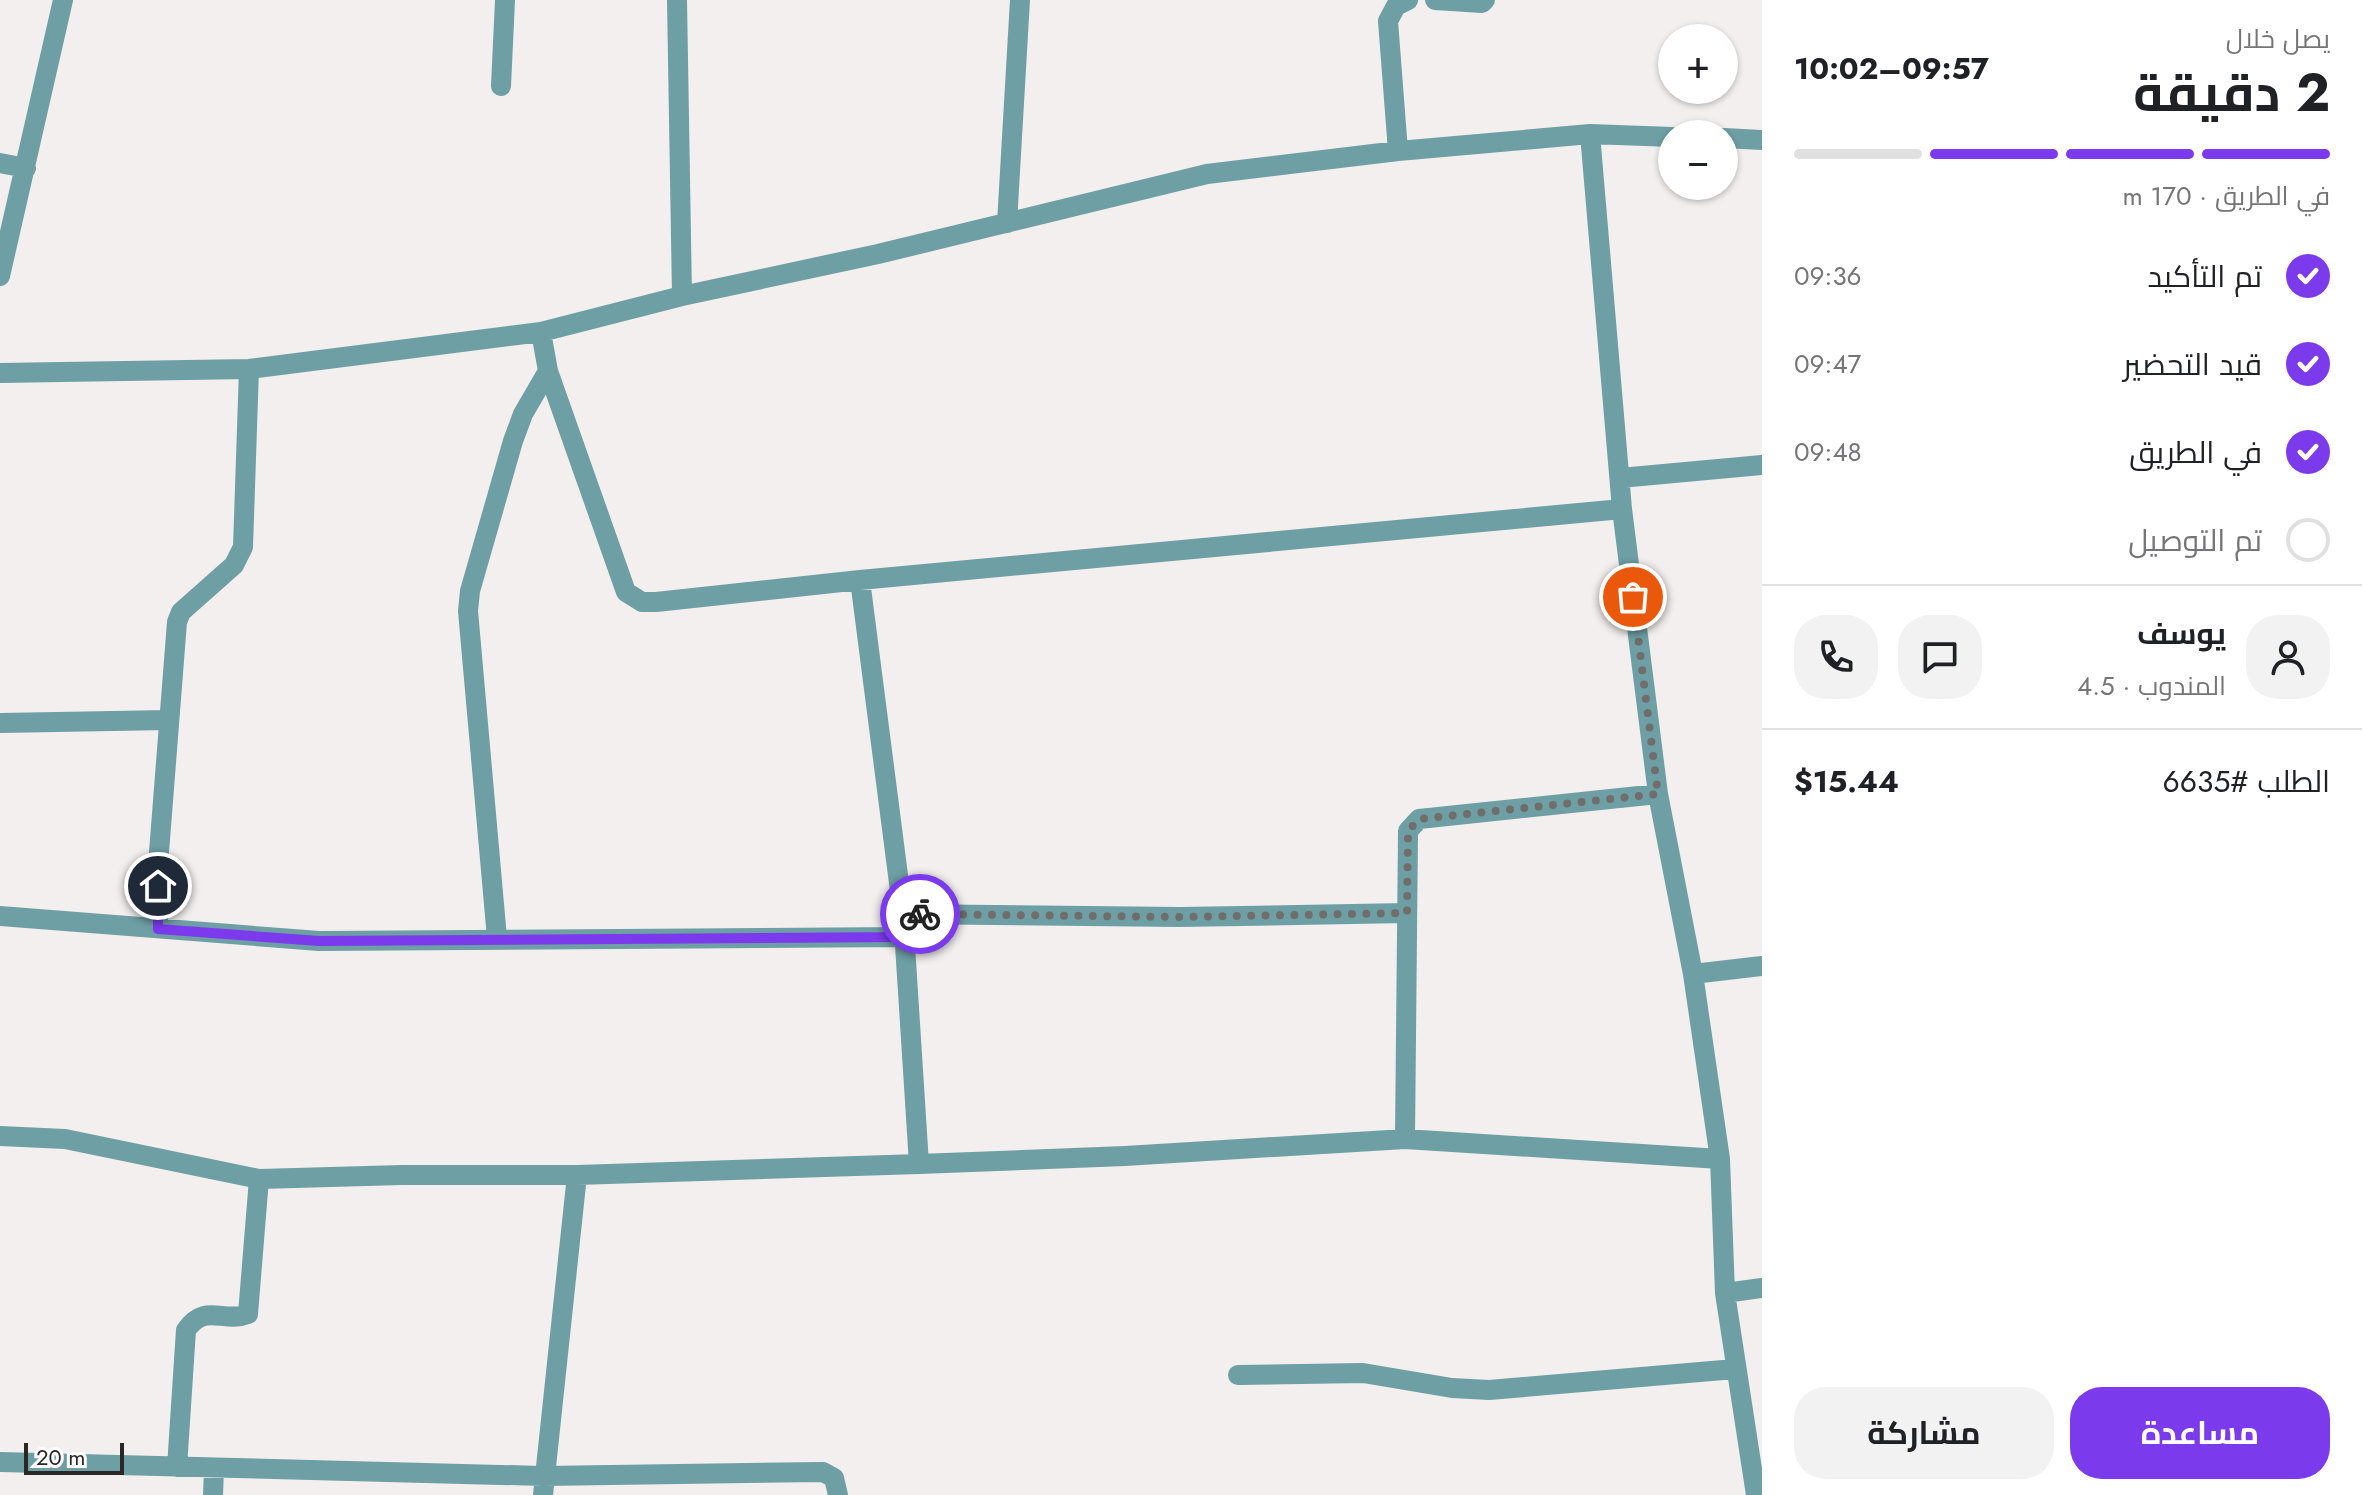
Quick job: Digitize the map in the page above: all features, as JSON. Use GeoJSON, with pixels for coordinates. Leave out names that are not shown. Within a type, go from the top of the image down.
{"type":"FeatureCollection","features":[{"type":"Feature","properties":{"kind":"street"},"geometry":{"type":"LineString","coordinates":[[0,276],[63,0]]}},
{"type":"Feature","properties":{"kind":"street"},"geometry":{"type":"LineString","coordinates":[[501,86],[505,0]]}},
{"type":"Feature","properties":{"kind":"street"},"geometry":{"type":"LineString","coordinates":[[677,0],[682,296]]}},
{"type":"Feature","properties":{"kind":"street"},"geometry":{"type":"LineString","coordinates":[[1007,223],[1020,0]]}},
{"type":"Feature","properties":{"kind":"street"},"geometry":{"type":"LineString","coordinates":[[1398,151],[1388,21],[1396,6],[1408,0]]}},
{"type":"Feature","properties":{"kind":"street"},"geometry":{"type":"LineString","coordinates":[[1435,0],[1482,3],[1485,0]]}},
{"type":"Feature","properties":{"kind":"street"},"geometry":{"type":"LineString","coordinates":[[1590,134],[1622,509],[1658,794],[1693,974],[1720,1159],[1725,1293],[1756,1495]]}},
{"type":"Feature","properties":{"kind":"street"},"geometry":{"type":"LineString","coordinates":[[0,373],[249,369],[541,332],[682,296],[863,257],[1207,174],[1398,151],[1590,134],[1658,136]]}},
{"type":"Feature","properties":{"kind":"street"},"geometry":{"type":"LineString","coordinates":[[1738,139],[1762,140]]}},
{"type":"Feature","properties":{"kind":"street"},"geometry":{"type":"LineString","coordinates":[[0,163],[26,168]]}},
{"type":"Feature","properties":{"kind":"street"},"geometry":{"type":"LineString","coordinates":[[541,332],[548,371],[626,592],[642,602],[1622,509]]}},
{"type":"Feature","properties":{"kind":"street"},"geometry":{"type":"LineString","coordinates":[[158,929],[158,865],[178,618],[234,565],[243,547],[249,369]]}},
{"type":"Feature","properties":{"kind":"street"},"geometry":{"type":"LineString","coordinates":[[497,938],[468,611],[470,591],[513,441],[523,414],[548,371]]}},
{"type":"Feature","properties":{"kind":"street"},"geometry":{"type":"LineString","coordinates":[[1620,478],[1762,465]]}},
{"type":"Feature","properties":{"kind":"street"},"geometry":{"type":"LineString","coordinates":[[860,580],[903,914],[919,1164]]}},
{"type":"Feature","properties":{"kind":"street"},"geometry":{"type":"LineString","coordinates":[[0,723],[169,720]]}},
{"type":"Feature","properties":{"kind":"street"},"geometry":{"type":"LineString","coordinates":[[1405,1139],[1408,831],[1419,819],[1658,794]]}},
{"type":"Feature","properties":{"kind":"street"},"geometry":{"type":"LineString","coordinates":[[903,914],[1180,917],[1407,913]]}},
{"type":"Feature","properties":{"kind":"street"},"geometry":{"type":"LineString","coordinates":[[0,916],[319,941],[904,937]]}},
{"type":"Feature","properties":{"kind":"street"},"geometry":{"type":"LineString","coordinates":[[1693,974],[1762,966]]}},
{"type":"Feature","properties":{"kind":"street"},"geometry":{"type":"LineString","coordinates":[[0,1136],[65,1139],[259,1179],[577,1175],[919,1164],[1125,1156],[1405,1139],[1720,1159]]}},
{"type":"Feature","properties":{"kind":"street"},"geometry":{"type":"LineString","coordinates":[[543,1486],[577,1175]]}},
{"type":"Feature","properties":{"kind":"street"},"geometry":{"type":"LineString","coordinates":[[177,1467],[186,1330],[194,1319],[206,1316],[242,1317],[248,1314],[259,1179]]}},
{"type":"Feature","properties":{"kind":"street"},"geometry":{"type":"LineString","coordinates":[[1725,1293],[1762,1288]]}},
{"type":"Feature","properties":{"kind":"street"},"geometry":{"type":"LineString","coordinates":[[1238,1375],[1363,1373],[1452,1388],[1489,1390],[1735,1369]]}},
{"type":"Feature","properties":{"kind":"street"},"geometry":{"type":"LineString","coordinates":[[0,1462],[177,1467],[543,1486],[823,1472],[834,1478],[838,1495]]}},
{"type":"Feature","properties":{"kind":"street"},"geometry":{"type":"LineString","coordinates":[[213,1495],[214,1469]]}},
{"type":"Feature","properties":{"kind":"way so far"},"geometry":{"type":"LineString","coordinates":[[920,914],[1180,917],[1407,913],[1408,831],[1419,819],[1658,794],[1633,597]]}},
{"type":"Feature","properties":{"kind":"route"},"geometry":{"type":"LineString","coordinates":[[158,886],[158,929],[319,941],[904,937],[903,914],[920,914]]}}]}
